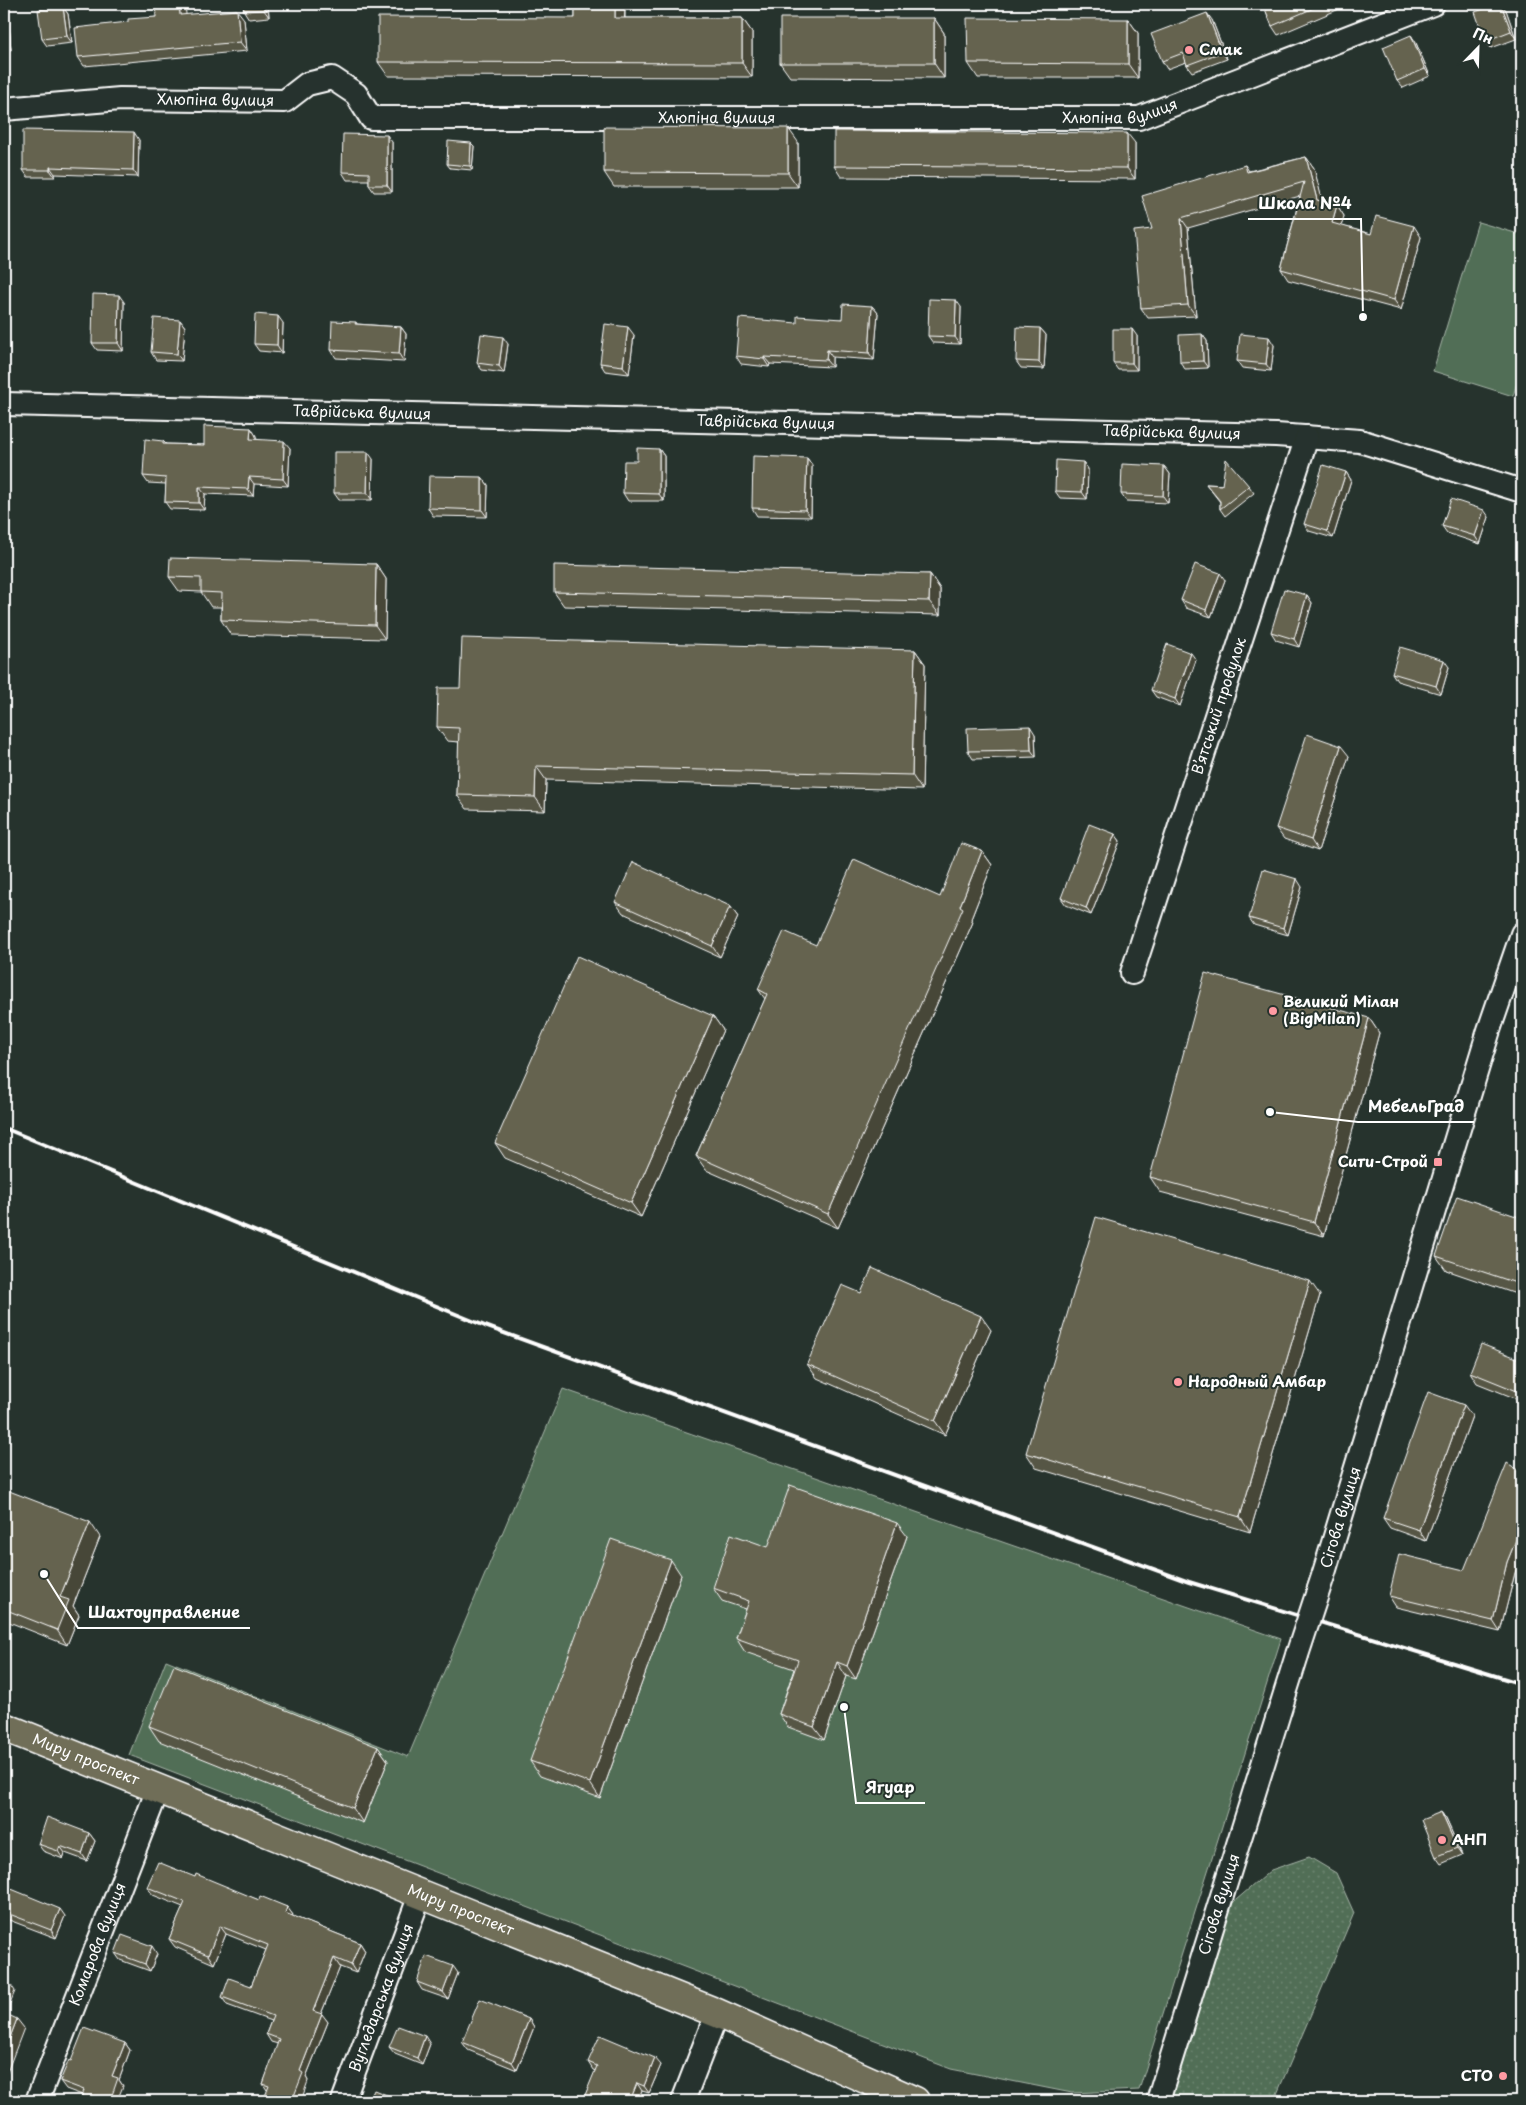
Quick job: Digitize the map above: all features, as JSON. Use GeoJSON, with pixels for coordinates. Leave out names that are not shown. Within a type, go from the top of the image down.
{"type":"FeatureCollection","features":[{"type":"Feature","properties":{"kind":"main road","name":"Миру проспект"},"geometry":{"type":"LineString","coordinates":[[4,1727],[717,2013],[915,2101]]}},
{"type":"Feature","properties":{"kind":"street","name":"Хлюпіна вулиця"},"geometry":{"type":"LineString","coordinates":[[4,108],[120,99],[285,101],[307,84],[332,78],[356,94],[371,118],[1139,118],[1433,4]]}},
{"type":"Feature","properties":{"kind":"street","name":"Таврійська вулиця"},"geometry":{"type":"LineString","coordinates":[[4,404],[1307,437],[1360,441],[1522,491]]}},
{"type":"Feature","properties":{"kind":"street","name":"В’ятський провулок"},"geometry":{"type":"LineString","coordinates":[[1132,973],[1307,437]]}},
{"type":"Feature","properties":{"kind":"street","name":"Сігова вулиця"},"geometry":{"type":"LineString","coordinates":[[1158,2101],[1296,1656],[1323,1576],[1489,1030],[1522,934]]}},
{"type":"Feature","properties":{"kind":"street","name":"Комарова вулиця"},"geometry":{"type":"LineString","coordinates":[[37,2101],[158,1789]]}},
{"type":"Feature","properties":{"kind":"street","name":"Вугледарська вулиця"},"geometry":{"type":"LineString","coordinates":[[344,2101],[420,1894]]}},
{"type":"Feature","properties":{"kind":"street"},"geometry":{"type":"LineString","coordinates":[[683,2101],[717,2013]]}},
{"type":"Feature","properties":{"kind":"green space"},"geometry":{"type":"Polygon","coordinates":[[[1478,222],[1522,235],[1522,366],[1513,396],[1433,371],[1478,222]]]}},
{"type":"Feature","properties":{"kind":"green space"},"geometry":{"type":"Polygon","coordinates":[[[563,1389],[1281,1639],[1139,2090],[1072,2093],[951,2069],[129,1755],[166,1660],[408,1757],[563,1389]]]}},
{"type":"Feature","properties":{"kind":"green space"},"geometry":{"type":"Polygon","coordinates":[[[1309,1857],[1336,1873],[1354,1913],[1274,2101],[1168,2101],[1215,1918],[1271,1870],[1309,1857]]]}},
{"type":"Feature","properties":{"kind":"building"},"geometry":{"type":"Polygon","coordinates":[[[155,4],[179,4],[180,15],[237,10],[240,42],[78,57],[75,28],[128,22],[128,19],[156,17],[155,4]]]}},
{"type":"Feature","properties":{"kind":"building"},"geometry":{"type":"Polygon","coordinates":[[[243,4],[263,4],[264,10],[244,11],[243,4]]]}},
{"type":"Feature","properties":{"kind":"building"},"geometry":{"type":"Polygon","coordinates":[[[575,4],[615,4],[615,18],[742,18],[742,63],[378,62],[378,17],[575,18],[575,4]]]}},
{"type":"Feature","properties":{"kind":"building"},"geometry":{"type":"Polygon","coordinates":[[[1263,4],[1323,4],[1272,26],[1263,4]]]}},
{"type":"Feature","properties":{"kind":"building"},"geometry":{"type":"Polygon","coordinates":[[[1501,4],[1511,31],[1485,41],[1475,12],[1501,4]]]}},
{"type":"Feature","properties":{"kind":"building"},"geometry":{"type":"Polygon","coordinates":[[[63,7],[67,36],[42,39],[38,10],[63,7]]]}},
{"type":"Feature","properties":{"kind":"building"},"geometry":{"type":"Polygon","coordinates":[[[1207,13],[1222,52],[1187,65],[1183,53],[1162,61],[1151,34],[1207,13]]]}},
{"type":"Feature","properties":{"kind":"building"},"geometry":{"type":"Polygon","coordinates":[[[4,17],[6,42],[4,42],[4,17]]]}},
{"type":"Feature","properties":{"kind":"building"},"geometry":{"type":"Polygon","coordinates":[[[780,18],[934,18],[934,63],[780,63],[780,18]]]}},
{"type":"Feature","properties":{"kind":"building"},"geometry":{"type":"Polygon","coordinates":[[[967,18],[1128,19],[1128,64],[968,63],[967,18]]]}},
{"type":"Feature","properties":{"kind":"building"},"geometry":{"type":"Polygon","coordinates":[[[1411,35],[1425,69],[1397,81],[1383,47],[1411,35]]]}},
{"type":"Feature","properties":{"kind":"building"},"geometry":{"type":"Polygon","coordinates":[[[604,127],[788,128],[788,173],[604,172],[604,127]]]}},
{"type":"Feature","properties":{"kind":"building"},"geometry":{"type":"Polygon","coordinates":[[[23,130],[134,132],[133,170],[50,167],[50,170],[23,170],[23,130]]]}},
{"type":"Feature","properties":{"kind":"building"},"geometry":{"type":"Polygon","coordinates":[[[834,131],[1127,133],[1127,168],[834,166],[834,131]]]}},
{"type":"Feature","properties":{"kind":"building"},"geometry":{"type":"Polygon","coordinates":[[[343,134],[387,135],[387,185],[369,185],[369,173],[342,172],[343,134]]]}},
{"type":"Feature","properties":{"kind":"building"},"geometry":{"type":"Polygon","coordinates":[[[448,141],[471,143],[470,166],[447,164],[448,141]]]}},
{"type":"Feature","properties":{"kind":"building"},"geometry":{"type":"Polygon","coordinates":[[[1306,157],[1317,200],[1337,205],[1332,223],[1371,234],[1376,216],[1414,226],[1394,300],[1281,269],[1304,182],[1181,218],[1188,305],[1141,308],[1134,231],[1152,229],[1142,196],[1245,165],[1247,172],[1306,157]]]}},
{"type":"Feature","properties":{"kind":"building"},"geometry":{"type":"Polygon","coordinates":[[[93,294],[119,295],[118,343],[92,343],[93,294]]]}},
{"type":"Feature","properties":{"kind":"building"},"geometry":{"type":"Polygon","coordinates":[[[929,299],[956,300],[955,337],[928,336],[929,299]]]}},
{"type":"Feature","properties":{"kind":"building"},"geometry":{"type":"Polygon","coordinates":[[[843,304],[872,306],[869,353],[827,350],[826,360],[764,357],[764,359],[736,356],[739,318],[797,323],[797,316],[842,319],[843,304]]]}},
{"type":"Feature","properties":{"kind":"building"},"geometry":{"type":"Polygon","coordinates":[[[255,314],[278,316],[277,345],[254,344],[255,314]]]}},
{"type":"Feature","properties":{"kind":"building"},"geometry":{"type":"Polygon","coordinates":[[[154,318],[180,320],[177,354],[151,352],[154,318]]]}},
{"type":"Feature","properties":{"kind":"building"},"geometry":{"type":"Polygon","coordinates":[[[332,321],[401,327],[399,354],[331,350],[332,321]]]}},
{"type":"Feature","properties":{"kind":"building"},"geometry":{"type":"Polygon","coordinates":[[[605,324],[628,327],[623,366],[600,363],[605,324]]]}},
{"type":"Feature","properties":{"kind":"building"},"geometry":{"type":"Polygon","coordinates":[[[1017,327],[1040,328],[1039,362],[1016,361],[1017,327]]]}},
{"type":"Feature","properties":{"kind":"building"},"geometry":{"type":"Polygon","coordinates":[[[1113,329],[1132,329],[1132,363],[1113,363],[1113,329]]]}},
{"type":"Feature","properties":{"kind":"building"},"geometry":{"type":"Polygon","coordinates":[[[481,334],[503,337],[499,366],[477,363],[481,334]]]}},
{"type":"Feature","properties":{"kind":"building"},"geometry":{"type":"Polygon","coordinates":[[[1202,334],[1203,361],[1180,362],[1179,335],[1202,334]]]}},
{"type":"Feature","properties":{"kind":"building"},"geometry":{"type":"Polygon","coordinates":[[[1240,334],[1269,337],[1266,364],[1237,361],[1240,334]]]}},
{"type":"Feature","properties":{"kind":"building"},"geometry":{"type":"Polygon","coordinates":[[[204,426],[251,428],[250,439],[284,441],[283,479],[249,477],[248,489],[199,487],[199,503],[165,502],[166,478],[143,476],[145,439],[163,441],[163,444],[204,445],[204,426]]]}},
{"type":"Feature","properties":{"kind":"building"},"geometry":{"type":"Polygon","coordinates":[[[637,448],[659,449],[659,494],[623,493],[624,461],[637,461],[637,448]]]}},
{"type":"Feature","properties":{"kind":"building"},"geometry":{"type":"Polygon","coordinates":[[[334,452],[368,452],[367,493],[334,493],[334,452]]]}},
{"type":"Feature","properties":{"kind":"building"},"geometry":{"type":"Polygon","coordinates":[[[753,456],[807,458],[805,510],[752,508],[753,456]]]}},
{"type":"Feature","properties":{"kind":"building"},"geometry":{"type":"Polygon","coordinates":[[[1226,459],[1249,486],[1220,509],[1220,501],[1206,484],[1222,485],[1226,459]]]}},
{"type":"Feature","properties":{"kind":"building"},"geometry":{"type":"Polygon","coordinates":[[[1056,460],[1083,462],[1082,492],[1055,491],[1056,460]]]}},
{"type":"Feature","properties":{"kind":"building"},"geometry":{"type":"Polygon","coordinates":[[[1122,464],[1164,466],[1163,496],[1121,494],[1122,464]]]}},
{"type":"Feature","properties":{"kind":"building"},"geometry":{"type":"Polygon","coordinates":[[[1323,465],[1346,472],[1327,531],[1304,524],[1323,465]]]}},
{"type":"Feature","properties":{"kind":"building"},"geometry":{"type":"Polygon","coordinates":[[[429,476],[482,477],[482,510],[428,508],[429,476]]]}},
{"type":"Feature","properties":{"kind":"building"},"geometry":{"type":"Polygon","coordinates":[[[1451,499],[1484,510],[1475,536],[1442,526],[1451,499]]]}},
{"type":"Feature","properties":{"kind":"building"},"geometry":{"type":"Polygon","coordinates":[[[170,558],[376,564],[375,625],[221,620],[222,593],[201,592],[201,578],[169,577],[170,558]]]}},
{"type":"Feature","properties":{"kind":"building"},"geometry":{"type":"Polygon","coordinates":[[[1195,564],[1220,573],[1206,610],[1181,600],[1195,564]]]}},
{"type":"Feature","properties":{"kind":"building"},"geometry":{"type":"Polygon","coordinates":[[[554,565],[930,574],[929,601],[554,592],[554,565]]]}},
{"type":"Feature","properties":{"kind":"building"},"geometry":{"type":"Polygon","coordinates":[[[1284,589],[1307,595],[1294,639],[1271,632],[1284,589]]]}},
{"type":"Feature","properties":{"kind":"building"},"geometry":{"type":"Polygon","coordinates":[[[462,638],[915,650],[912,775],[536,766],[535,797],[457,795],[459,728],[437,727],[438,688],[460,688],[462,638]]]}},
{"type":"Feature","properties":{"kind":"building"},"geometry":{"type":"Polygon","coordinates":[[[1167,644],[1191,653],[1175,699],[1151,690],[1167,644]]]}},
{"type":"Feature","properties":{"kind":"building"},"geometry":{"type":"Polygon","coordinates":[[[1400,647],[1444,660],[1436,686],[1392,673],[1400,647]]]}},
{"type":"Feature","properties":{"kind":"building"},"geometry":{"type":"Polygon","coordinates":[[[1030,726],[1031,750],[968,751],[967,728],[1030,726]]]}},
{"type":"Feature","properties":{"kind":"building"},"geometry":{"type":"Polygon","coordinates":[[[1307,734],[1341,746],[1311,840],[1276,828],[1307,734]]]}},
{"type":"Feature","properties":{"kind":"building"},"geometry":{"type":"Polygon","coordinates":[[[1089,824],[1115,834],[1086,908],[1061,898],[1089,824]]]}},
{"type":"Feature","properties":{"kind":"building"},"geometry":{"type":"Polygon","coordinates":[[[961,843],[982,851],[960,906],[963,908],[828,1214],[696,1156],[767,994],[758,989],[784,931],[816,945],[854,859],[940,897],[961,843]]]}},
{"type":"Feature","properties":{"kind":"building"},"geometry":{"type":"Polygon","coordinates":[[[633,862],[730,906],[712,946],[615,902],[633,862]]]}},
{"type":"Feature","properties":{"kind":"building"},"geometry":{"type":"Polygon","coordinates":[[[1263,869],[1297,879],[1283,928],[1249,918],[1263,869]]]}},
{"type":"Feature","properties":{"kind":"building"},"geometry":{"type":"Polygon","coordinates":[[[577,956],[713,1016],[631,1203],[495,1143],[577,956]]]}},
{"type":"Feature","properties":{"kind":"building"},"geometry":{"type":"Polygon","coordinates":[[[1205,973],[1369,1018],[1314,1222],[1150,1177],[1205,973]]]}},
{"type":"Feature","properties":{"kind":"building"},"geometry":{"type":"Polygon","coordinates":[[[1457,1196],[1522,1218],[1522,1285],[1436,1256],[1457,1196]]]}},
{"type":"Feature","properties":{"kind":"building","name":"Народный Амбар"},"geometry":{"type":"Polygon","coordinates":[[[1096,1217],[1310,1281],[1240,1517],[1026,1453],[1096,1217]]]}},
{"type":"Feature","properties":{"kind":"building"},"geometry":{"type":"Polygon","coordinates":[[[872,1268],[981,1316],[935,1421],[807,1364],[842,1285],[861,1293],[872,1268]]]}},
{"type":"Feature","properties":{"kind":"building"},"geometry":{"type":"Polygon","coordinates":[[[1481,1344],[1522,1360],[1522,1393],[1470,1372],[1481,1344]]]}},
{"type":"Feature","properties":{"kind":"building"},"geometry":{"type":"Polygon","coordinates":[[[1428,1392],[1464,1405],[1419,1530],[1383,1518],[1428,1392]]]}},
{"type":"Feature","properties":{"kind":"building"},"geometry":{"type":"Polygon","coordinates":[[[1507,1463],[1522,1472],[1522,1525],[1507,1562],[1493,1621],[1389,1596],[1399,1554],[1464,1570],[1507,1463]]]}},
{"type":"Feature","properties":{"kind":"building"},"geometry":{"type":"Polygon","coordinates":[[[790,1485],[897,1523],[847,1666],[837,1662],[814,1727],[779,1714],[798,1660],[736,1638],[749,1601],[713,1588],[731,1534],[768,1547],[790,1485]]]}},
{"type":"Feature","properties":{"kind":"building"},"geometry":{"type":"Polygon","coordinates":[[[4,1489],[90,1522],[60,1597],[69,1600],[57,1630],[4,1609],[4,1489]]]}},
{"type":"Feature","properties":{"kind":"building"},"geometry":{"type":"Polygon","coordinates":[[[611,1539],[671,1560],[590,1783],[530,1761],[611,1539]]]}},
{"type":"Feature","properties":{"kind":"building"},"geometry":{"type":"Polygon","coordinates":[[[174,1665],[378,1747],[353,1808],[149,1726],[174,1665]]]}},
{"type":"Feature","properties":{"kind":"building"},"geometry":{"type":"Polygon","coordinates":[[[1441,1812],[1457,1848],[1436,1857],[1421,1820],[1441,1812]]]}},
{"type":"Feature","properties":{"kind":"building"},"geometry":{"type":"Polygon","coordinates":[[[47,1817],[89,1833],[82,1854],[60,1846],[58,1851],[38,1844],[47,1817]]]}},
{"type":"Feature","properties":{"kind":"building"},"geometry":{"type":"Polygon","coordinates":[[[158,1862],[195,1877],[196,1874],[259,1900],[260,1896],[287,1907],[285,1913],[360,1943],[351,1965],[334,1958],[313,2011],[322,2014],[300,2071],[303,2073],[292,2101],[263,2101],[269,2086],[263,2084],[279,2039],[266,2034],[273,2016],[222,1997],[229,1978],[251,1986],[268,1945],[220,1926],[208,1955],[169,1939],[185,1902],[147,1887],[158,1862]]]}},
{"type":"Feature","properties":{"kind":"building"},"geometry":{"type":"Polygon","coordinates":[[[4,1886],[60,1909],[51,1930],[4,1912],[4,1886]]]}},
{"type":"Feature","properties":{"kind":"building"},"geometry":{"type":"Polygon","coordinates":[[[122,1935],[152,1946],[145,1964],[115,1953],[122,1935]]]}},
{"type":"Feature","properties":{"kind":"building"},"geometry":{"type":"Polygon","coordinates":[[[426,1956],[453,1966],[443,1992],[417,1982],[426,1956]]]}},
{"type":"Feature","properties":{"kind":"building"},"geometry":{"type":"Polygon","coordinates":[[[4,1979],[8,1981],[4,1992],[4,1979]]]}},
{"type":"Feature","properties":{"kind":"building"},"geometry":{"type":"Polygon","coordinates":[[[480,1999],[529,2019],[512,2062],[462,2042],[480,1999]]]}},
{"type":"Feature","properties":{"kind":"building"},"geometry":{"type":"Polygon","coordinates":[[[4,2013],[17,2019],[4,2053],[4,2013]]]}},
{"type":"Feature","properties":{"kind":"building"},"geometry":{"type":"Polygon","coordinates":[[[398,2026],[425,2036],[417,2058],[389,2047],[398,2026]]]}},
{"type":"Feature","properties":{"kind":"building"},"geometry":{"type":"Polygon","coordinates":[[[84,2028],[125,2043],[112,2076],[118,2078],[110,2101],[86,2101],[81,2099],[84,2090],[60,2081],[69,2060],[71,2061],[84,2028]]]}},
{"type":"Feature","properties":{"kind":"building"},"geometry":{"type":"Polygon","coordinates":[[[600,2035],[655,2058],[644,2086],[637,2083],[630,2101],[583,2100],[597,2066],[588,2062],[600,2035]]]}},
{"type":"Feature","properties":{"kind":"building"},"geometry":{"type":"Polygon","coordinates":[[[374,2090],[402,2101],[369,2101],[374,2090]]]}},
{"type":"Feature","properties":{"kind":"railway"},"geometry":{"type":"LineString","coordinates":[[4,1128],[485,1326],[1189,1582],[1522,1684]]}},
{"type":"Feature","properties":{"kind":"place","name":"Смак"},"geometry":{"type":"Point","coordinates":[1189,50]}},
{"type":"Feature","properties":{"kind":"place","name":"Школа №4"},"geometry":{"type":"Point","coordinates":[1363,317]}},
{"type":"Feature","properties":{"kind":"place","name":"Великий Мілан (BigMilan)"},"geometry":{"type":"Point","coordinates":[1273,1011]}},
{"type":"Feature","properties":{"kind":"place","name":"МебельГрад"},"geometry":{"type":"Point","coordinates":[1270,1112]}},
{"type":"Feature","properties":{"kind":"place","name":"Сити-Строй"},"geometry":{"type":"Point","coordinates":[1438,1162]}},
{"type":"Feature","properties":{"kind":"place","name":"Народный Амбар"},"geometry":{"type":"Point","coordinates":[1178,1382]}},
{"type":"Feature","properties":{"kind":"place","name":"Шахтоуправление"},"geometry":{"type":"Point","coordinates":[44,1574]}},
{"type":"Feature","properties":{"kind":"place","name":"Ягуар"},"geometry":{"type":"Point","coordinates":[844,1707]}},
{"type":"Feature","properties":{"kind":"place","name":"АНП"},"geometry":{"type":"Point","coordinates":[1442,1840]}},
{"type":"Feature","properties":{"kind":"place","name":"СТО"},"geometry":{"type":"Point","coordinates":[1503,2076]}}]}
